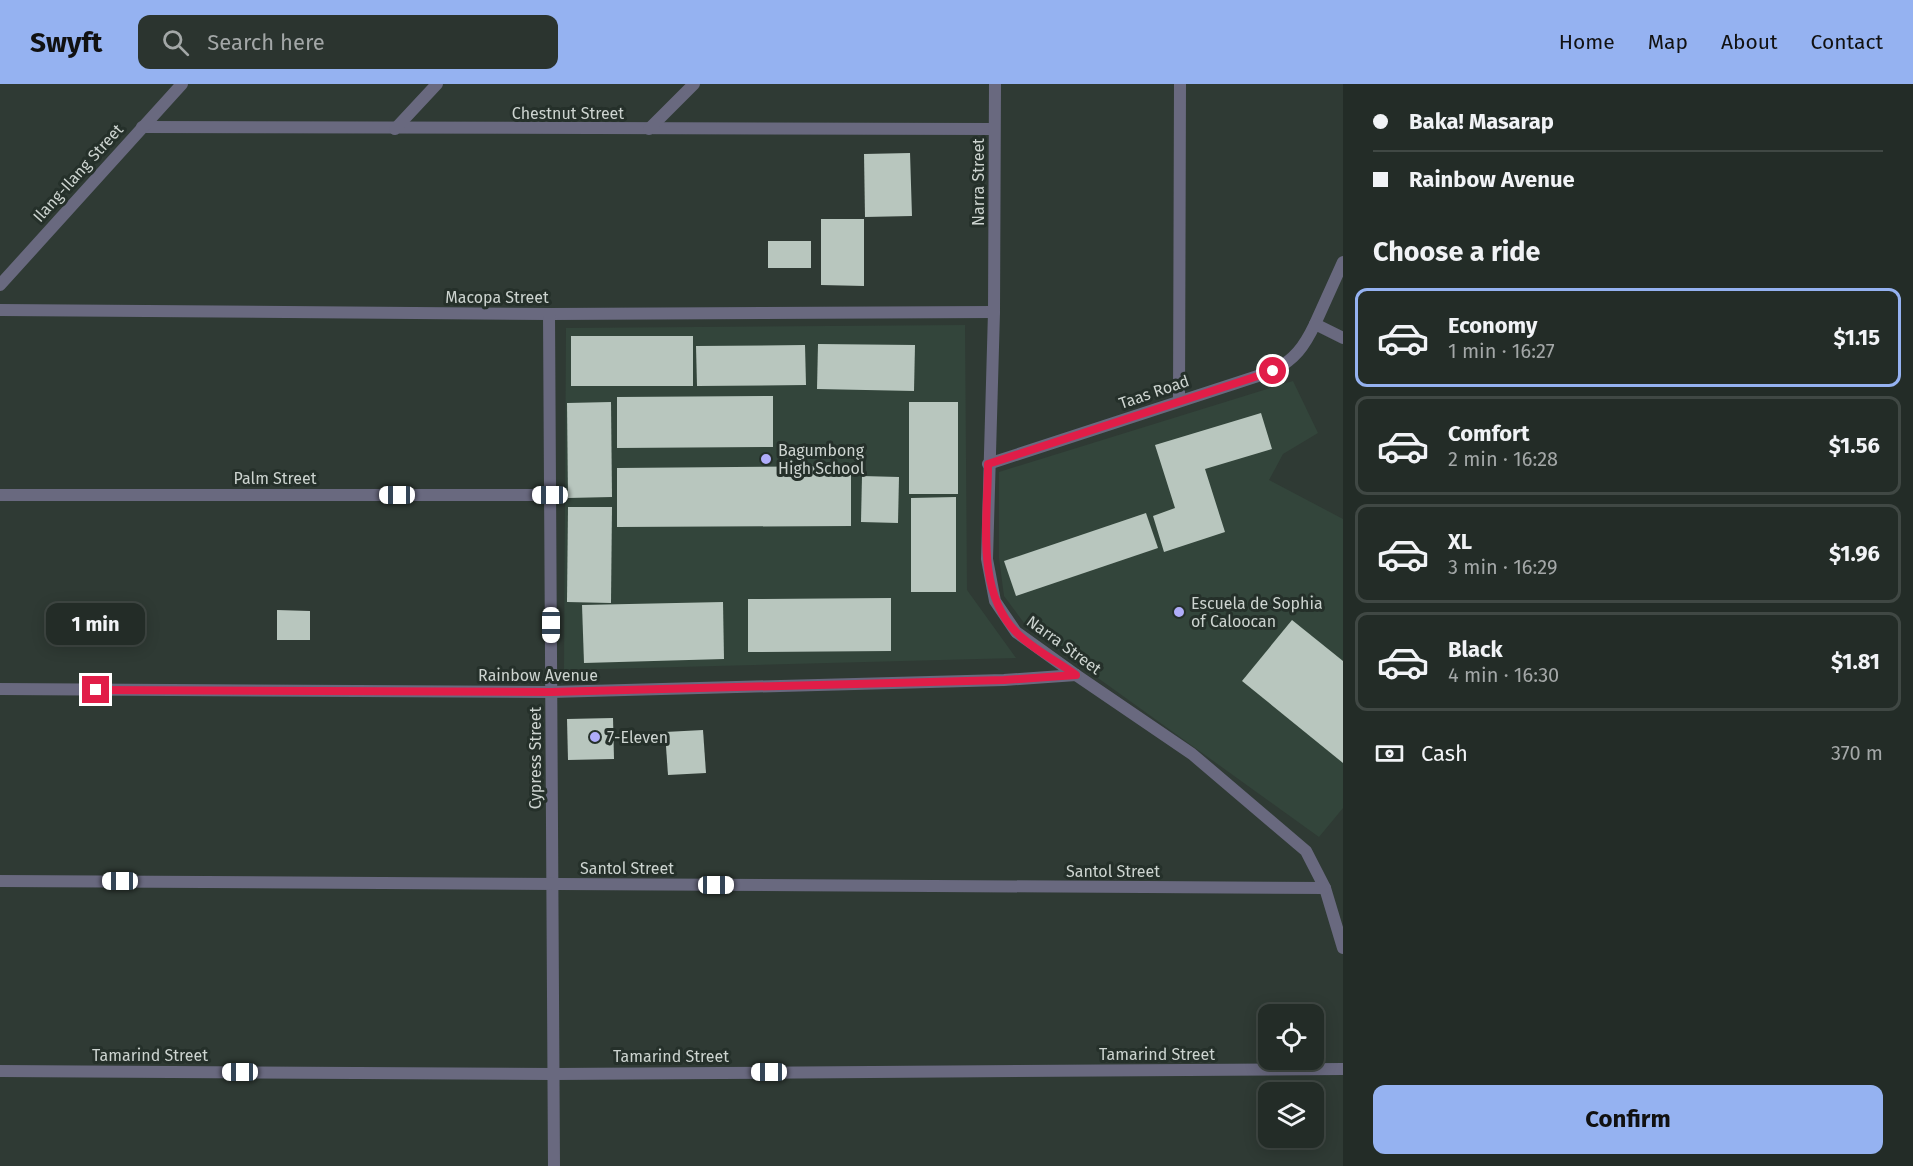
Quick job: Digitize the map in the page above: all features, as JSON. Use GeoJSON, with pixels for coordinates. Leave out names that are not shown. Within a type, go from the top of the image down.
{"type":"FeatureCollection","features":[{"type":"Feature","properties":{"kind":"street","name":"Ilang-Ilang Street"},"geometry":{"type":"LineString","coordinates":[[0,285],[182,84]]}},
{"type":"Feature","properties":{"kind":"street"},"geometry":{"type":"LineString","coordinates":[[395,129],[437,84]]}},
{"type":"Feature","properties":{"kind":"street"},"geometry":{"type":"LineString","coordinates":[[649,129],[694,84]]}},
{"type":"Feature","properties":{"kind":"street","name":"Narra Street"},"geometry":{"type":"LineString","coordinates":[[995,84],[994,312],[987,559],[995,601],[1016,632],[1192,754],[1306,851],[1325,888],[1343,948]]}},
{"type":"Feature","properties":{"kind":"street"},"geometry":{"type":"LineString","coordinates":[[1179,401],[1180,84]]}},
{"type":"Feature","properties":{"kind":"street","name":"Chestnut Street"},"geometry":{"type":"LineString","coordinates":[[142,127],[994,129]]}},
{"type":"Feature","properties":{"kind":"street","name":"Taas Road"},"geometry":{"type":"LineString","coordinates":[[988,464],[1273,371],[1298,353],[1343,262]]}},
{"type":"Feature","properties":{"kind":"street","name":"Macopa Street"},"geometry":{"type":"LineString","coordinates":[[0,310],[549,314],[994,312]]}},
{"type":"Feature","properties":{"kind":"street","name":"Cypress Street"},"geometry":{"type":"LineString","coordinates":[[549,314],[554,1166]]}},
{"type":"Feature","properties":{"kind":"street"},"geometry":{"type":"LineString","coordinates":[[1314,324],[1343,338]]}},
{"type":"Feature","properties":{"kind":"street","name":"Palm Street"},"geometry":{"type":"LineString","coordinates":[[0,495],[550,495]]}},
{"type":"Feature","properties":{"kind":"street","name":"Rainbow Avenue"},"geometry":{"type":"LineString","coordinates":[[0,689],[551,692],[1004,680],[1076,675]]}},
{"type":"Feature","properties":{"kind":"street","name":"Santol Street"},"geometry":{"type":"LineString","coordinates":[[0,880],[1325,888]]}},
{"type":"Feature","properties":{"kind":"street","name":"Tamarind Street"},"geometry":{"type":"LineString","coordinates":[[0,1071],[553,1074],[1343,1069]]}},
{"type":"Feature","properties":{"kind":"shaded area","name":"Bagumbong High School"},"geometry":{"type":"Polygon","coordinates":[[[965,325],[967,590],[1016,658],[564,670],[566,328],[965,325]]]}},
{"type":"Feature","properties":{"kind":"shaded area","name":"Escuela de Sophia of Caloocan"},"geometry":{"type":"Polygon","coordinates":[[[1293,381],[1318,433],[1283,454],[1269,480],[1343,519],[1343,808],[1319,837],[1027,627],[1004,596],[999,558],[999,472],[1293,381]]]}},
{"type":"Feature","properties":{"kind":"building"},"geometry":{"type":"Polygon","coordinates":[[[910,153],[912,216],[865,217],[864,154],[910,153]]]}},
{"type":"Feature","properties":{"kind":"building"},"geometry":{"type":"Polygon","coordinates":[[[821,219],[864,219],[864,286],[821,285],[821,219]]]}},
{"type":"Feature","properties":{"kind":"building"},"geometry":{"type":"Polygon","coordinates":[[[768,241],[811,241],[811,268],[768,268],[768,241]]]}},
{"type":"Feature","properties":{"kind":"building"},"geometry":{"type":"Polygon","coordinates":[[[571,336],[693,336],[693,386],[571,386],[571,336]]]}},
{"type":"Feature","properties":{"kind":"building"},"geometry":{"type":"Polygon","coordinates":[[[818,344],[915,345],[914,391],[817,389],[818,344]]]}},
{"type":"Feature","properties":{"kind":"building"},"geometry":{"type":"Polygon","coordinates":[[[805,345],[806,385],[697,386],[696,346],[805,345]]]}},
{"type":"Feature","properties":{"kind":"building"},"geometry":{"type":"Polygon","coordinates":[[[773,396],[773,447],[617,448],[617,397],[773,396]]]}},
{"type":"Feature","properties":{"kind":"building"},"geometry":{"type":"Polygon","coordinates":[[[611,402],[612,497],[568,498],[567,403],[611,402]]]}},
{"type":"Feature","properties":{"kind":"building"},"geometry":{"type":"Polygon","coordinates":[[[909,402],[958,402],[958,494],[909,494],[909,402]]]}},
{"type":"Feature","properties":{"kind":"building"},"geometry":{"type":"Polygon","coordinates":[[[1261,413],[1272,449],[1205,469],[1225,532],[1164,552],[1153,516],[1175,508],[1155,445],[1261,413]]]}},
{"type":"Feature","properties":{"kind":"building"},"geometry":{"type":"Polygon","coordinates":[[[851,466],[851,526],[617,527],[617,468],[851,466]]]}},
{"type":"Feature","properties":{"kind":"building"},"geometry":{"type":"Polygon","coordinates":[[[862,476],[899,477],[898,523],[861,522],[862,476]]]}},
{"type":"Feature","properties":{"kind":"building"},"geometry":{"type":"Polygon","coordinates":[[[956,497],[956,592],[911,592],[911,498],[956,497]]]}},
{"type":"Feature","properties":{"kind":"building"},"geometry":{"type":"Polygon","coordinates":[[[568,507],[612,507],[611,603],[567,602],[568,507]]]}},
{"type":"Feature","properties":{"kind":"building"},"geometry":{"type":"Polygon","coordinates":[[[1146,513],[1158,548],[1016,596],[1004,561],[1146,513]]]}},
{"type":"Feature","properties":{"kind":"building"},"geometry":{"type":"Polygon","coordinates":[[[891,598],[891,651],[748,652],[748,599],[891,598]]]}},
{"type":"Feature","properties":{"kind":"building"},"geometry":{"type":"Polygon","coordinates":[[[723,602],[724,659],[584,663],[582,605],[723,602]]]}},
{"type":"Feature","properties":{"kind":"building"},"geometry":{"type":"Polygon","coordinates":[[[277,610],[310,611],[310,640],[277,640],[277,610]]]}},
{"type":"Feature","properties":{"kind":"building"},"geometry":{"type":"Polygon","coordinates":[[[1292,620],[1343,661],[1343,763],[1242,681],[1292,620]]]}},
{"type":"Feature","properties":{"kind":"building"},"geometry":{"type":"Polygon","coordinates":[[[613,718],[614,759],[568,760],[567,719],[613,718]]]}},
{"type":"Feature","properties":{"kind":"building"},"geometry":{"type":"Polygon","coordinates":[[[703,730],[706,773],[668,775],[665,732],[703,730]]]}},
{"type":"Feature","properties":{"kind":"place","name":"Bagumbong High School"},"geometry":{"type":"Point","coordinates":[766,459]}},
{"type":"Feature","properties":{"kind":"place","name":"Escuela de Sophia of Caloocan"},"geometry":{"type":"Point","coordinates":[1179,612]}},
{"type":"Feature","properties":{"kind":"place","name":"7-Eleven"},"geometry":{"type":"Point","coordinates":[595,737]}},
{"type":"Feature","properties":{"kind":"route"},"geometry":{"type":"LineString","coordinates":[[96,690],[551,692],[1004,680],[1076,675],[1016,632],[995,601],[987,559],[988,464],[1273,371]]}}]}
